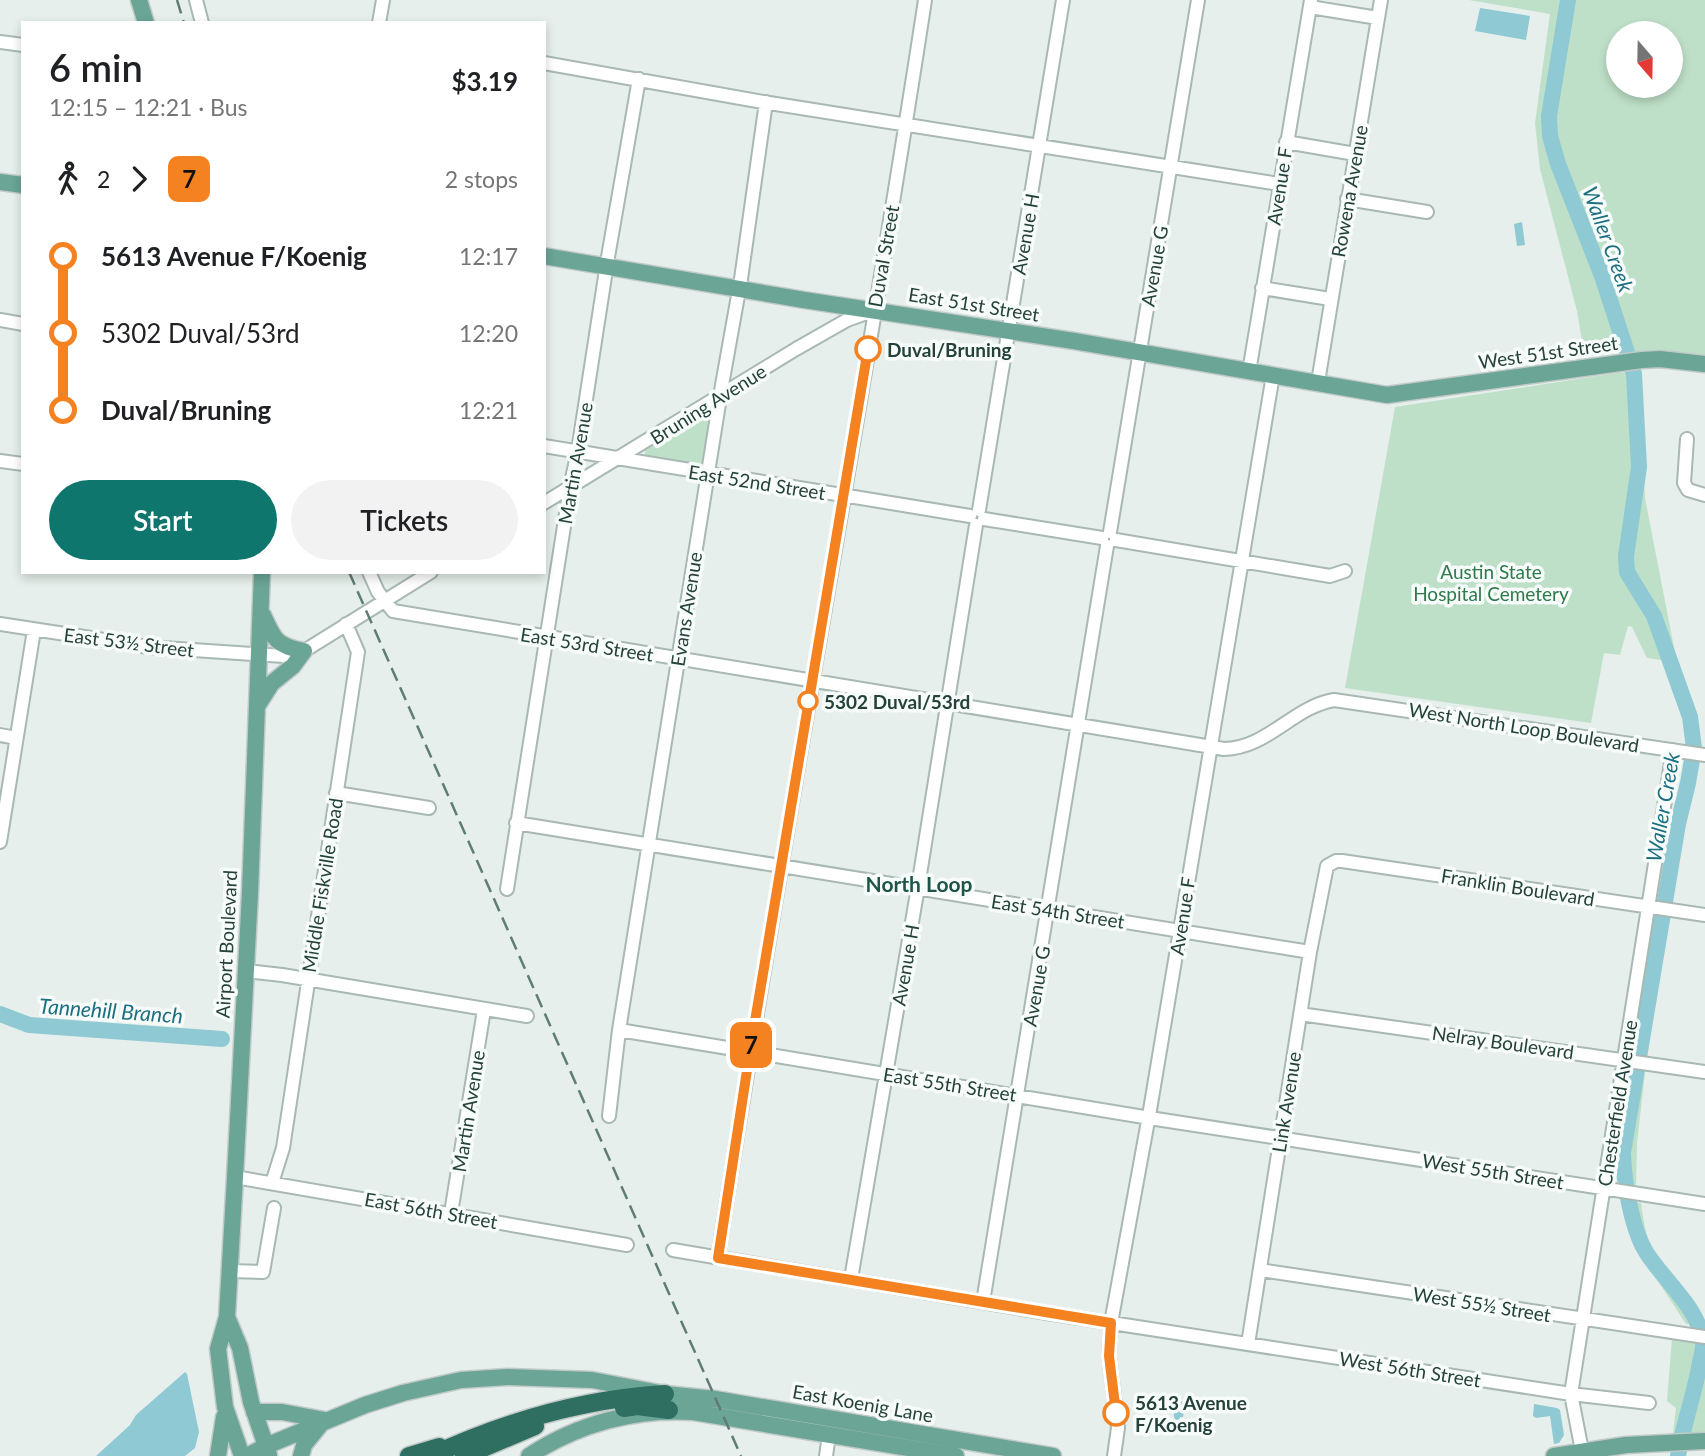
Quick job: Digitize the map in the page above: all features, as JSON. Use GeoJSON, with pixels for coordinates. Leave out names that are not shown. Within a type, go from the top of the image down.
{"type":"FeatureCollection","features":[{"type":"Feature","properties":{"kind":"highway"},"geometry":{"type":"LineString","coordinates":[[430,1456],[465,1448],[530,1416],[580,1404],[625,1397],[667,1402]]}},
{"type":"Feature","properties":{"kind":"highway"},"geometry":{"type":"LineString","coordinates":[[410,1456],[465,1448]]}},
{"type":"Feature","properties":{"kind":"main road"},"geometry":{"type":"LineString","coordinates":[[139,0],[145,21]]}},
{"type":"Feature","properties":{"kind":"main road"},"geometry":{"type":"LineString","coordinates":[[0,182],[21,185]]}},
{"type":"Feature","properties":{"kind":"main road","name":"East 51st Street"},"geometry":{"type":"LineString","coordinates":[[546,256],[1398,395]]}},
{"type":"Feature","properties":{"kind":"main road","name":"West 51st Street"},"geometry":{"type":"LineString","coordinates":[[1398,395],[1642,360],[1660,359],[1705,364]]}},
{"type":"Feature","properties":{"kind":"main road","name":"Airport Boulevard"},"geometry":{"type":"LineString","coordinates":[[244,1456],[225,1407],[218,1349],[227,1317],[235,1177],[262,574]]}},
{"type":"Feature","properties":{"kind":"main road"},"geometry":{"type":"LineString","coordinates":[[257,707],[272,682],[293,666],[304,651],[287,648],[279,643],[272,635],[261,609]]}},
{"type":"Feature","properties":{"kind":"main road","name":"Airport Boulevard"},"geometry":{"type":"LineString","coordinates":[[227,1317],[240,1348],[254,1412],[267,1451]]}},
{"type":"Feature","properties":{"kind":"main road"},"geometry":{"type":"LineString","coordinates":[[244,1456],[267,1451],[325,1420],[403,1393],[461,1380],[508,1377],[570,1378],[625,1385],[667,1402]]}},
{"type":"Feature","properties":{"kind":"main road","name":"East Koenig Lane"},"geometry":{"type":"LineString","coordinates":[[667,1402],[715,1399],[1053,1456]]}},
{"type":"Feature","properties":{"kind":"main road"},"geometry":{"type":"LineString","coordinates":[[529,1456],[584,1427],[645,1413],[667,1402]]}},
{"type":"Feature","properties":{"kind":"main road","name":"East Koenig Lane"},"geometry":{"type":"LineString","coordinates":[[667,1402],[693,1412],[956,1456]]}},
{"type":"Feature","properties":{"kind":"main road"},"geometry":{"type":"LineString","coordinates":[[218,1456],[225,1407]]}},
{"type":"Feature","properties":{"kind":"main road"},"geometry":{"type":"LineString","coordinates":[[254,1412],[282,1412],[325,1420]]}},
{"type":"Feature","properties":{"kind":"main road"},"geometry":{"type":"LineString","coordinates":[[301,1456],[304,1446],[325,1420]]}},
{"type":"Feature","properties":{"kind":"main road"},"geometry":{"type":"LineString","coordinates":[[1554,1456],[1670,1442],[1705,1441]]}},
{"type":"Feature","properties":{"kind":"street"},"geometry":{"type":"LineString","coordinates":[[196,0],[201,21]]}},
{"type":"Feature","properties":{"kind":"street"},"geometry":{"type":"LineString","coordinates":[[379,21],[383,0]]}},
{"type":"Feature","properties":{"kind":"street","name":"Duval Street"},"geometry":{"type":"LineString","coordinates":[[718,1258],[925,0]]}},
{"type":"Feature","properties":{"kind":"street","name":"Avenue H"},"geometry":{"type":"LineString","coordinates":[[851,1279],[1063,0]]}},
{"type":"Feature","properties":{"kind":"street","name":"Avenue G"},"geometry":{"type":"LineString","coordinates":[[983,1302],[1198,0]]}},
{"type":"Feature","properties":{"kind":"street","name":"Rowena Avenue"},"geometry":{"type":"LineString","coordinates":[[1318,382],[1381,0]]}},
{"type":"Feature","properties":{"kind":"street"},"geometry":{"type":"LineString","coordinates":[[1311,4],[1378,18]]}},
{"type":"Feature","properties":{"kind":"street","name":"Avenue F"},"geometry":{"type":"LineString","coordinates":[[1248,372],[1311,4]]}},
{"type":"Feature","properties":{"kind":"street"},"geometry":{"type":"LineString","coordinates":[[0,42],[21,45]]}},
{"type":"Feature","properties":{"kind":"street"},"geometry":{"type":"LineString","coordinates":[[546,63],[766,102],[1279,184]]}},
{"type":"Feature","properties":{"kind":"street","name":"Martin Avenue"},"geometry":{"type":"LineString","coordinates":[[507,889],[570,488],[639,79]]}},
{"type":"Feature","properties":{"kind":"street","name":"Evans Avenue"},"geometry":{"type":"LineString","coordinates":[[609,1116],[619,1030],[739,288],[766,102]]}},
{"type":"Feature","properties":{"kind":"street"},"geometry":{"type":"LineString","coordinates":[[1286,142],[1355,154]]}},
{"type":"Feature","properties":{"kind":"street"},"geometry":{"type":"LineString","coordinates":[[1347,199],[1427,212]]}},
{"type":"Feature","properties":{"kind":"street"},"geometry":{"type":"LineString","coordinates":[[1262,288],[1330,299]]}},
{"type":"Feature","properties":{"kind":"street","name":"Bruning Avenue"},"geometry":{"type":"LineString","coordinates":[[546,502],[847,320],[874,310]]}},
{"type":"Feature","properties":{"kind":"street"},"geometry":{"type":"LineString","coordinates":[[0,320],[21,324]]}},
{"type":"Feature","properties":{"kind":"street","name":"Avenue F"},"geometry":{"type":"LineString","coordinates":[[1114,1456],[1118,1428],[1109,1356],[1111,1323],[1180,932],[1273,375]]}},
{"type":"Feature","properties":{"kind":"street"},"geometry":{"type":"LineString","coordinates":[[1687,439],[1684,483],[1688,490],[1705,495]]}},
{"type":"Feature","properties":{"kind":"street","name":"East 52nd Street"},"geometry":{"type":"LineString","coordinates":[[546,446],[1330,576],[1345,571]]}},
{"type":"Feature","properties":{"kind":"street"},"geometry":{"type":"LineString","coordinates":[[0,461],[21,464]]}},
{"type":"Feature","properties":{"kind":"street"},"geometry":{"type":"LineString","coordinates":[[370,574],[384,601]]}},
{"type":"Feature","properties":{"kind":"street"},"geometry":{"type":"LineString","coordinates":[[260,654],[283,656],[304,651],[425,574]]}},
{"type":"Feature","properties":{"kind":"street","name":"East 53rd Street"},"geometry":{"type":"LineString","coordinates":[[384,601],[393,611],[1224,749],[1248,746],[1318,704],[1343,700]]}},
{"type":"Feature","properties":{"kind":"street","name":"East 53½ Street"},"geometry":{"type":"LineString","coordinates":[[0,624],[149,648],[260,654]]}},
{"type":"Feature","properties":{"kind":"street","name":"Middle Fiskville Road"},"geometry":{"type":"LineString","coordinates":[[278,1184],[358,652],[346,624]]}},
{"type":"Feature","properties":{"kind":"street"},"geometry":{"type":"LineString","coordinates":[[0,842],[34,630]]}},
{"type":"Feature","properties":{"kind":"street","name":"West North Loop Boulevard"},"geometry":{"type":"LineString","coordinates":[[1343,700],[1690,752]]}},
{"type":"Feature","properties":{"kind":"street"},"geometry":{"type":"LineString","coordinates":[[0,735],[16,738]]}},
{"type":"Feature","properties":{"kind":"street","name":"Chesterfield Avenue"},"geometry":{"type":"LineString","coordinates":[[1582,1453],[1571,1394],[1604,1188],[1635,1061],[1660,908],[1690,752]]}},
{"type":"Feature","properties":{"kind":"street"},"geometry":{"type":"LineString","coordinates":[[337,793],[429,808]]}},
{"type":"Feature","properties":{"kind":"street","name":"East 54th Street"},"geometry":{"type":"LineString","coordinates":[[516,823],[1310,952]]}},
{"type":"Feature","properties":{"kind":"street","name":"Franklin Boulevard"},"geometry":{"type":"LineString","coordinates":[[1331,862],[1342,861],[1705,915]]}},
{"type":"Feature","properties":{"kind":"street","name":"Link Avenue"},"geometry":{"type":"LineString","coordinates":[[1248,1344],[1310,952],[1325,871],[1331,862]]}},
{"type":"Feature","properties":{"kind":"street"},"geometry":{"type":"LineString","coordinates":[[246,971],[527,1016]]}},
{"type":"Feature","properties":{"kind":"street","name":"Martin Avenue"},"geometry":{"type":"LineString","coordinates":[[452,1213],[484,1010]]}},
{"type":"Feature","properties":{"kind":"street","name":"Nelray Boulevard"},"geometry":{"type":"LineString","coordinates":[[1300,1014],[1705,1072]]}},
{"type":"Feature","properties":{"kind":"street","name":"East 55th Street"},"geometry":{"type":"LineString","coordinates":[[619,1030],[1280,1138]]}},
{"type":"Feature","properties":{"kind":"street","name":"West 55th Street"},"geometry":{"type":"LineString","coordinates":[[1280,1138],[1705,1204]]}},
{"type":"Feature","properties":{"kind":"street","name":"East 56th Street"},"geometry":{"type":"LineString","coordinates":[[235,1177],[627,1245]]}},
{"type":"Feature","properties":{"kind":"street"},"geometry":{"type":"LineString","coordinates":[[229,1271],[263,1272],[274,1208]]}},
{"type":"Feature","properties":{"kind":"street"},"geometry":{"type":"LineString","coordinates":[[673,1250],[1248,1344]]}},
{"type":"Feature","properties":{"kind":"street","name":"West 55½ Street"},"geometry":{"type":"LineString","coordinates":[[1260,1270],[1700,1337]]}},
{"type":"Feature","properties":{"kind":"street","name":"West 56th Street"},"geometry":{"type":"LineString","coordinates":[[1248,1344],[1571,1394],[1649,1403]]}},
{"type":"Feature","properties":{"kind":"street"},"geometry":{"type":"LineString","coordinates":[[826,1456],[829,1435]]}},
{"type":"Feature","properties":{"kind":"green space"},"geometry":{"type":"Polygon","coordinates":[[[1469,0],[1705,0],[1705,364],[1619,364],[1621,352],[1590,356],[1583,347],[1577,311],[1540,169],[1535,123],[1550,14],[1469,0]]]}},
{"type":"Feature","properties":{"kind":"green space","name":"Austin State Hospital Cemetery"},"geometry":{"type":"Polygon","coordinates":[[[1639,371],[1645,498],[1677,663],[1693,713],[1695,739],[1689,738],[1688,715],[1668,661],[1647,658],[1632,627],[1628,626],[1620,655],[1604,653],[1591,723],[1345,688],[1395,407],[1639,371]]]}},
{"type":"Feature","properties":{"kind":"green space"},"geometry":{"type":"Polygon","coordinates":[[[710,411],[703,465],[645,455],[645,450],[710,411]]]}},
{"type":"Feature","properties":{"kind":"green space"},"geometry":{"type":"Polygon","coordinates":[[[1631,1071],[1645,1073],[1637,1143],[1636,1185],[1620,1181],[1616,1167],[1631,1071]]]}},
{"type":"Feature","properties":{"kind":"green space"},"geometry":{"type":"Polygon","coordinates":[[[1624,1200],[1641,1203],[1646,1233],[1654,1254],[1692,1298],[1705,1326],[1686,1324],[1633,1243],[1624,1200]]]}},
{"type":"Feature","properties":{"kind":"green space"},"geometry":{"type":"Polygon","coordinates":[[[1672,1338],[1705,1344],[1705,1432],[1673,1433],[1676,1408],[1667,1401],[1672,1338]]]}},
{"type":"Feature","properties":{"kind":"water"},"geometry":{"type":"Polygon","coordinates":[[[1480,8],[1530,16],[1526,40],[1475,31],[1480,8]]]}},
{"type":"Feature","properties":{"kind":"water"},"geometry":{"type":"Polygon","coordinates":[[[1522,222],[1525,245],[1517,246],[1514,224],[1522,222]]]}},
{"type":"Feature","properties":{"kind":"water"},"geometry":{"type":"Polygon","coordinates":[[[185,1372],[199,1432],[195,1448],[185,1456],[96,1456],[130,1425],[136,1415],[185,1372]]]}},
{"type":"Feature","properties":{"kind":"water"},"geometry":{"type":"Polygon","coordinates":[[[1171,1400],[1186,1402],[1183,1417],[1180,1417],[1179,1421],[1175,1421],[1171,1400]]]}},
{"type":"Feature","properties":{"kind":"water"},"geometry":{"type":"Polygon","coordinates":[[[1534,1404],[1560,1410],[1564,1435],[1559,1443],[1554,1444],[1550,1416],[1533,1416],[1534,1404]]]}},
{"type":"Feature","properties":{"kind":"waterway","name":"Waller Creek"},"geometry":{"type":"LineString","coordinates":[[1568,0],[1549,116],[1550,136],[1558,164],[1602,276],[1634,374],[1639,467],[1626,556],[1627,572],[1654,616],[1690,717],[1694,748],[1678,824],[1623,1153],[1629,1204],[1641,1242],[1695,1317],[1703,1341],[1697,1379],[1678,1456]]}},
{"type":"Feature","properties":{"kind":"waterway","name":"Tannehill Branch"},"geometry":{"type":"LineString","coordinates":[[0,1014],[29,1025],[222,1039]]}},
{"type":"Feature","properties":{"kind":"railway"},"geometry":{"type":"LineString","coordinates":[[177,0],[183,21]]}},
{"type":"Feature","properties":{"kind":"railway"},"geometry":{"type":"LineString","coordinates":[[350,574],[741,1456]]}},
{"type":"Feature","properties":{"kind":"bus line","name":"7"},"geometry":{"type":"LineString","coordinates":[[868,349],[750,1051],[718,1258],[1111,1323],[1110,1378],[1116,1413]]}},
{"type":"Feature","properties":{"kind":"place","name":"Duval/Bruning"},"geometry":{"type":"Point","coordinates":[868,349]}},
{"type":"Feature","properties":{"kind":"place","name":"5302 Duval/53rd"},"geometry":{"type":"Point","coordinates":[808,701]}},
{"type":"Feature","properties":{"kind":"place","name":"5613 Avenue F/Koenig"},"geometry":{"type":"Point","coordinates":[1116,1413]}},
{"type":"Feature","properties":{"kind":"district","name":"North Loop"},"geometry":{"type":"Point","coordinates":[919,883]}}]}
